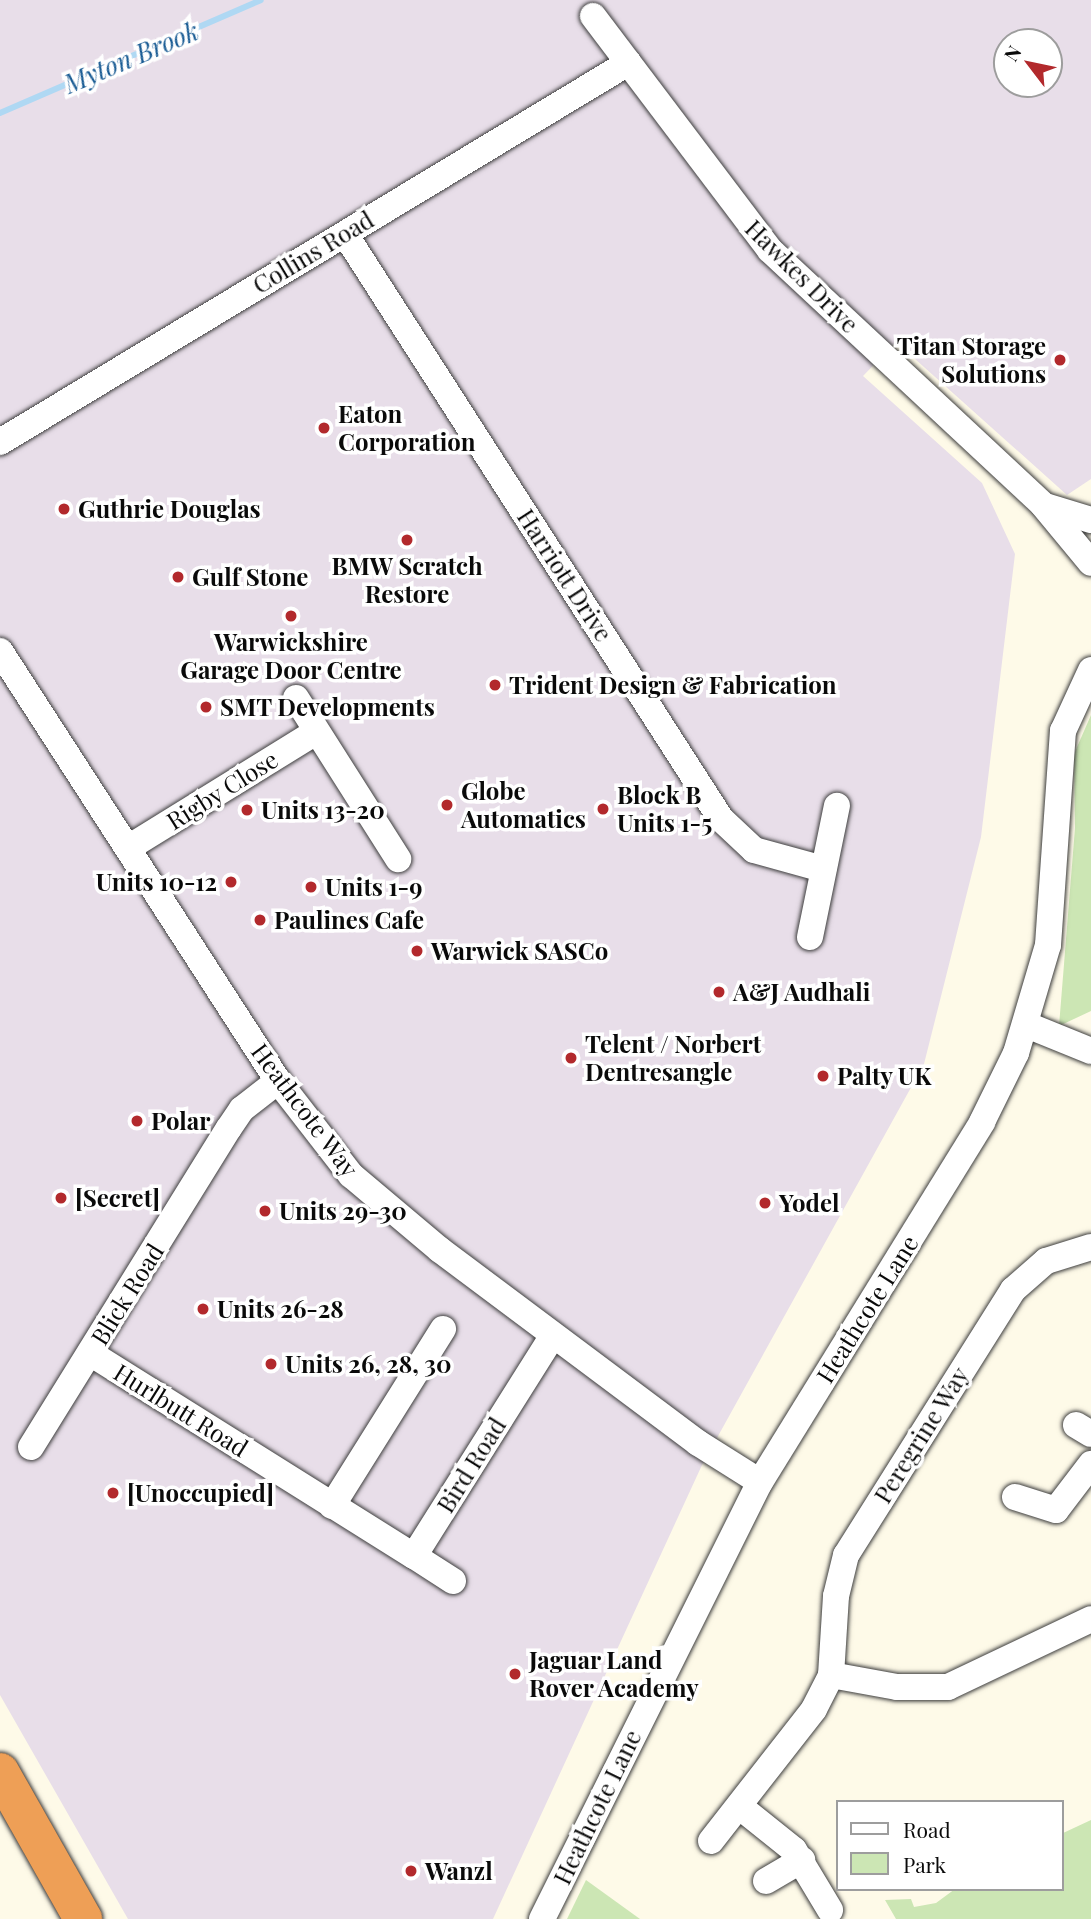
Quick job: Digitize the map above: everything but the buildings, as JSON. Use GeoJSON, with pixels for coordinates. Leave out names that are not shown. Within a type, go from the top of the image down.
{"type":"FeatureCollection","features":[{"type":"Feature","properties":{"kind":"highway"},"geometry":{"type":"LineString","coordinates":[[0,1772],[83,1919]]}},
{"type":"Feature","properties":{"kind":"street","name":"Hawkes Drive"},"geometry":{"type":"LineString","coordinates":[[593,16],[770,250],[1043,505],[1091,563]]}},
{"type":"Feature","properties":{"kind":"street","name":"Collins Road"},"geometry":{"type":"LineString","coordinates":[[0,442],[628,63]]}},
{"type":"Feature","properties":{"kind":"street","name":"Harriott Drive"},"geometry":{"type":"LineString","coordinates":[[345,234],[721,819],[754,850],[823,869]]}},
{"type":"Feature","properties":{"kind":"street","name":"Hawkes Drive"},"geometry":{"type":"LineString","coordinates":[[1043,505],[1091,520]]}},
{"type":"Feature","properties":{"kind":"street","name":"Heathcote Way"},"geometry":{"type":"LineString","coordinates":[[0,651],[278,1081],[328,1148],[370,1194],[698,1443],[760,1482]]}},
{"type":"Feature","properties":{"kind":"street","name":"Heathcote Lane"},"geometry":{"type":"LineString","coordinates":[[542,1919],[760,1482],[982,1122],[1027,1025],[1048,945],[1063,731],[1091,670]]}},
{"type":"Feature","properties":{"kind":"street"},"geometry":{"type":"LineString","coordinates":[[296,698],[398,859]]}},
{"type":"Feature","properties":{"kind":"street","name":"Rigby Close"},"geometry":{"type":"LineString","coordinates":[[128,848],[316,732]]}},
{"type":"Feature","properties":{"kind":"street"},"geometry":{"type":"LineString","coordinates":[[810,937],[837,806]]}},
{"type":"Feature","properties":{"kind":"street"},"geometry":{"type":"LineString","coordinates":[[1027,1025],[1091,1051]]}},
{"type":"Feature","properties":{"kind":"street","name":"Blick Road"},"geometry":{"type":"LineString","coordinates":[[31,1447],[242,1109],[278,1081]]}},
{"type":"Feature","properties":{"kind":"street","name":"Peregrine Way"},"geometry":{"type":"LineString","coordinates":[[711,1841],[821,1698],[831,1675],[836,1595],[846,1555],[1013,1290],[1046,1261],[1091,1247]]}},
{"type":"Feature","properties":{"kind":"street"},"geometry":{"type":"LineString","coordinates":[[332,1506],[443,1329]]}},
{"type":"Feature","properties":{"kind":"street","name":"Bird Road"},"geometry":{"type":"LineString","coordinates":[[414,1556],[553,1335]]}},
{"type":"Feature","properties":{"kind":"street","name":"Hurlbutt Road"},"geometry":{"type":"LineString","coordinates":[[90,1353],[414,1556]]}},
{"type":"Feature","properties":{"kind":"street"},"geometry":{"type":"LineString","coordinates":[[1015,1497],[1056,1510],[1091,1464]]}},
{"type":"Feature","properties":{"kind":"street"},"geometry":{"type":"LineString","coordinates":[[414,1556],[453,1580]]}},
{"type":"Feature","properties":{"kind":"street"},"geometry":{"type":"LineString","coordinates":[[831,1675],[897,1687],[948,1687],[1091,1619]]}},
{"type":"Feature","properties":{"kind":"street"},"geometry":{"type":"LineString","coordinates":[[739,1806],[802,1860],[830,1910]]}},
{"type":"Feature","properties":{"kind":"street"},"geometry":{"type":"LineString","coordinates":[[766,1881],[802,1860]]}},
{"type":"Feature","properties":{"kind":"shaded area"},"geometry":{"type":"Polygon","coordinates":[[[0,0],[1091,0],[1091,479],[1067,495],[896,342],[863,376],[982,483],[1015,554],[981,837],[924,1064],[702,1465],[493,1919],[128,1919],[0,1695],[0,0]]]}},
{"type":"Feature","properties":{"kind":"green space"},"geometry":{"type":"Polygon","coordinates":[[[1091,715],[1091,1011],[1059,1026],[1075,828],[1074,754],[1091,715]]]}},
{"type":"Feature","properties":{"kind":"green space"},"geometry":{"type":"Polygon","coordinates":[[[1091,1820],[1091,1919],[896,1919],[885,1900],[911,1899],[914,1907],[936,1903],[952,1891],[1063,1891],[1063,1833],[1091,1820]]]}},
{"type":"Feature","properties":{"kind":"green space"},"geometry":{"type":"Polygon","coordinates":[[[586,1880],[640,1919],[567,1919],[586,1880]]]}},
{"type":"Feature","properties":{"kind":"waterway","name":"Myton Brook"},"geometry":{"type":"LineString","coordinates":[[0,113],[261,0]]}},
{"type":"Feature","properties":{"kind":"place","name":"Titan Storage Solutions"},"geometry":{"type":"Point","coordinates":[1060,360]}},
{"type":"Feature","properties":{"kind":"place","name":"Eaton Corporation"},"geometry":{"type":"Point","coordinates":[324,428]}},
{"type":"Feature","properties":{"kind":"place","name":"Guthrie Douglas"},"geometry":{"type":"Point","coordinates":[64,509]}},
{"type":"Feature","properties":{"kind":"place","name":"BMW Scratch Restore"},"geometry":{"type":"Point","coordinates":[407,540]}},
{"type":"Feature","properties":{"kind":"place","name":"Gulf Stone"},"geometry":{"type":"Point","coordinates":[178,577]}},
{"type":"Feature","properties":{"kind":"place","name":"Warwickshire Garage Door Centre"},"geometry":{"type":"Point","coordinates":[291,616]}},
{"type":"Feature","properties":{"kind":"place","name":"Trident Design & Fabrication"},"geometry":{"type":"Point","coordinates":[495,685]}},
{"type":"Feature","properties":{"kind":"place","name":"SMT Developments"},"geometry":{"type":"Point","coordinates":[206,707]}},
{"type":"Feature","properties":{"kind":"place","name":"Globe Automatics"},"geometry":{"type":"Point","coordinates":[447,805]}},
{"type":"Feature","properties":{"kind":"place","name":"Block B Units 1-5"},"geometry":{"type":"Point","coordinates":[603,809]}},
{"type":"Feature","properties":{"kind":"place","name":"Units 13-20"},"geometry":{"type":"Point","coordinates":[247,810]}},
{"type":"Feature","properties":{"kind":"place","name":"Units 10-12"},"geometry":{"type":"Point","coordinates":[231,882]}},
{"type":"Feature","properties":{"kind":"place","name":"Units 1-9"},"geometry":{"type":"Point","coordinates":[311,887]}},
{"type":"Feature","properties":{"kind":"place","name":"Paulines Cafe"},"geometry":{"type":"Point","coordinates":[260,920]}},
{"type":"Feature","properties":{"kind":"place","name":"Warwick SASCo"},"geometry":{"type":"Point","coordinates":[417,951]}},
{"type":"Feature","properties":{"kind":"place","name":"A&J Audhali"},"geometry":{"type":"Point","coordinates":[719,992]}},
{"type":"Feature","properties":{"kind":"place","name":"Telent / Norbert Dentresangle"},"geometry":{"type":"Point","coordinates":[571,1058]}},
{"type":"Feature","properties":{"kind":"place","name":"Palty UK"},"geometry":{"type":"Point","coordinates":[823,1076]}},
{"type":"Feature","properties":{"kind":"place","name":"Polar"},"geometry":{"type":"Point","coordinates":[137,1121]}},
{"type":"Feature","properties":{"kind":"place","name":"[Secret]"},"geometry":{"type":"Point","coordinates":[61,1198]}},
{"type":"Feature","properties":{"kind":"place","name":"Yodel"},"geometry":{"type":"Point","coordinates":[765,1203]}},
{"type":"Feature","properties":{"kind":"place","name":"Units 29-30"},"geometry":{"type":"Point","coordinates":[265,1211]}},
{"type":"Feature","properties":{"kind":"place","name":"Units 26-28"},"geometry":{"type":"Point","coordinates":[203,1309]}},
{"type":"Feature","properties":{"kind":"place","name":"Units 26, 28, 30"},"geometry":{"type":"Point","coordinates":[271,1364]}},
{"type":"Feature","properties":{"kind":"place","name":"[Unoccupied]"},"geometry":{"type":"Point","coordinates":[113,1493]}},
{"type":"Feature","properties":{"kind":"place","name":"Jaguar Land Rover Academy"},"geometry":{"type":"Point","coordinates":[515,1674]}},
{"type":"Feature","properties":{"kind":"place","name":"Wanzl"},"geometry":{"type":"Point","coordinates":[411,1871]}}]}
